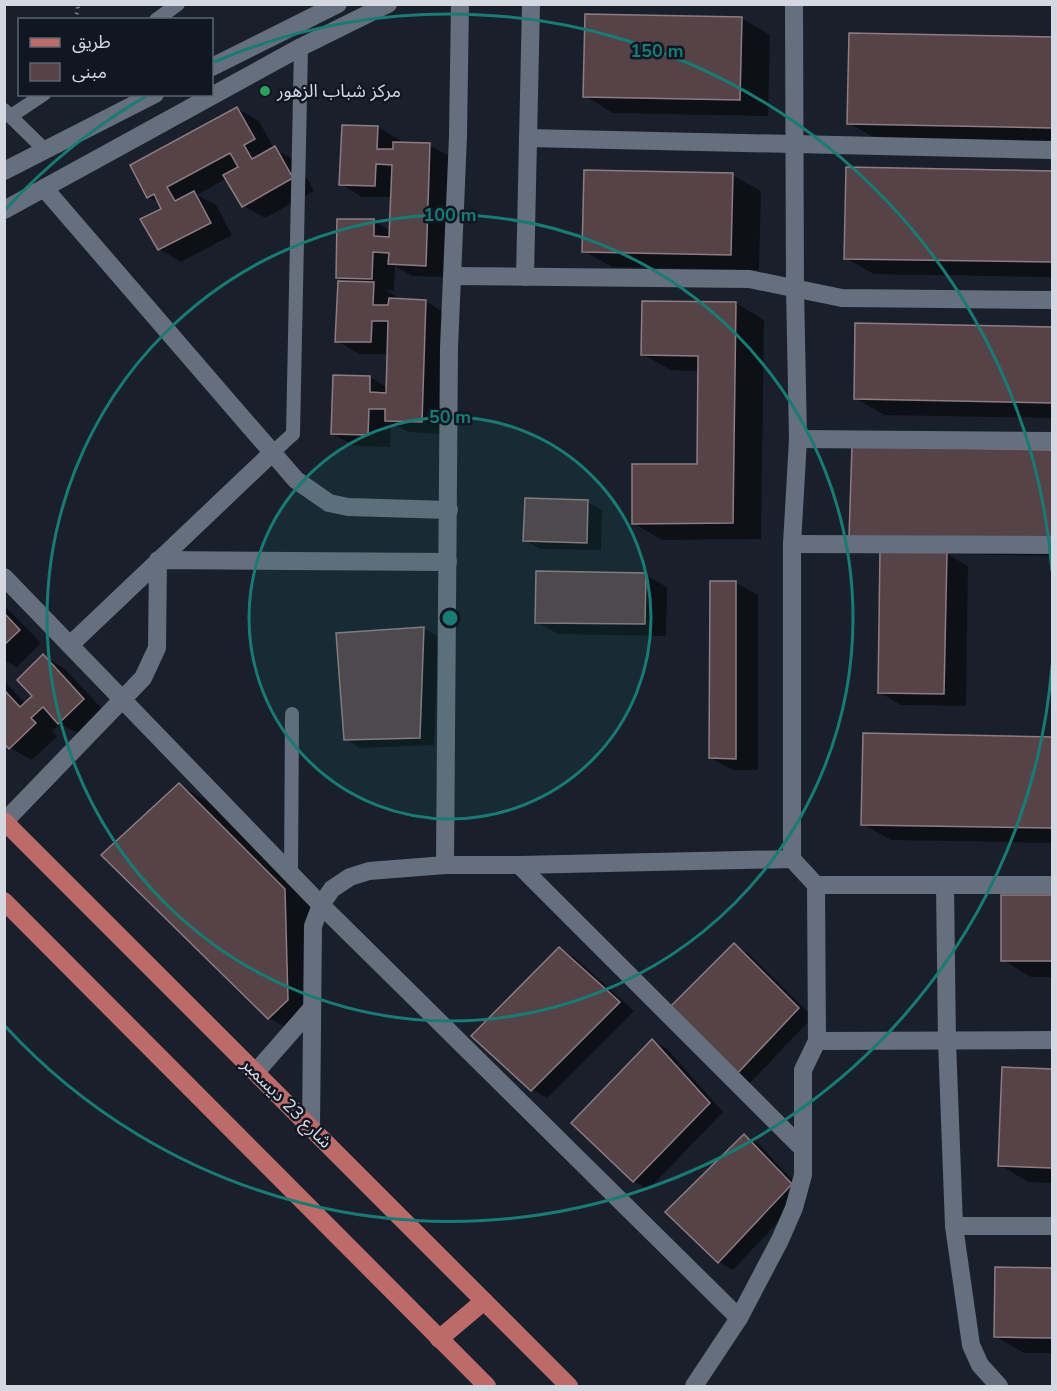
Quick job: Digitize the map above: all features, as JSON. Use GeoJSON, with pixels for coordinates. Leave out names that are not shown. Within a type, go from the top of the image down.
{"type":"FeatureCollection","features":[{"type":"Feature","properties":{"kind":"main road","name":"شارع 23 ديسمبر"},"geometry":{"type":"LineString","coordinates":[[5,821],[569,1386]]}},
{"type":"Feature","properties":{"kind":"main road"},"geometry":{"type":"LineString","coordinates":[[4,901],[487,1386]]}},
{"type":"Feature","properties":{"kind":"main road"},"geometry":{"type":"LineString","coordinates":[[439,1339],[484,1301]]}},
{"type":"Feature","properties":{"kind":"street"},"geometry":{"type":"LineString","coordinates":[[213,66],[338,4]]}},
{"type":"Feature","properties":{"kind":"street"},"geometry":{"type":"LineString","coordinates":[[213,95],[301,47],[388,4]]}},
{"type":"Feature","properties":{"kind":"street"},"geometry":{"type":"LineString","coordinates":[[445,865],[449,348],[460,4]]}},
{"type":"Feature","properties":{"kind":"street"},"geometry":{"type":"LineString","coordinates":[[525,277],[531,4]]}},
{"type":"Feature","properties":{"kind":"street"},"geometry":{"type":"LineString","coordinates":[[693,1386],[739,1318],[794,1208],[802,1175],[803,1070],[817,1041],[816,885],[792,859],[792,544],[798,439],[795,288],[795,4]]}},
{"type":"Feature","properties":{"kind":"street"},"geometry":{"type":"LineString","coordinates":[[4,171],[151,96]]}},
{"type":"Feature","properties":{"kind":"street"},"geometry":{"type":"LineString","coordinates":[[4,210],[212,96]]}},
{"type":"Feature","properties":{"kind":"street"},"geometry":{"type":"LineString","coordinates":[[528,138],[1053,150]]}},
{"type":"Feature","properties":{"kind":"street"},"geometry":{"type":"LineString","coordinates":[[44,188],[296,480],[329,503],[348,507],[449,510]]}},
{"type":"Feature","properties":{"kind":"street"},"geometry":{"type":"LineString","coordinates":[[452,276],[749,279],[842,298],[1053,300]]}},
{"type":"Feature","properties":{"kind":"street"},"geometry":{"type":"LineString","coordinates":[[798,439],[1053,441]]}},
{"type":"Feature","properties":{"kind":"street"},"geometry":{"type":"LineString","coordinates":[[70,645],[272,453]]}},
{"type":"Feature","properties":{"kind":"street"},"geometry":{"type":"LineString","coordinates":[[792,544],[1053,545]]}},
{"type":"Feature","properties":{"kind":"street"},"geometry":{"type":"LineString","coordinates":[[158,560],[448,562]]}},
{"type":"Feature","properties":{"kind":"street"},"geometry":{"type":"LineString","coordinates":[[5,821],[143,678],[157,648],[158,560]]}},
{"type":"Feature","properties":{"kind":"street"},"geometry":{"type":"LineString","coordinates":[[4,577],[321,905],[739,1318]]}},
{"type":"Feature","properties":{"kind":"street"},"geometry":{"type":"LineString","coordinates":[[310,1127],[313,926],[321,905],[332,889],[350,877],[369,871],[445,865],[792,859]]}},
{"type":"Feature","properties":{"kind":"street"},"geometry":{"type":"LineString","coordinates":[[519,865],[803,1149]]}},
{"type":"Feature","properties":{"kind":"street"},"geometry":{"type":"LineString","coordinates":[[816,885],[1053,885]]}},
{"type":"Feature","properties":{"kind":"street"},"geometry":{"type":"LineString","coordinates":[[945,885],[947,1041],[954,1226],[970,1345],[980,1365],[999,1386]]}},
{"type":"Feature","properties":{"kind":"street"},"geometry":{"type":"LineString","coordinates":[[256,1072],[312,1008]]}},
{"type":"Feature","properties":{"kind":"street"},"geometry":{"type":"LineString","coordinates":[[817,1041],[1053,1040]]}},
{"type":"Feature","properties":{"kind":"street"},"geometry":{"type":"LineString","coordinates":[[954,1226],[1053,1226]]}},
{"type":"Feature","properties":{"kind":"lane"},"geometry":{"type":"LineString","coordinates":[[159,18],[178,4]]}},
{"type":"Feature","properties":{"kind":"lane"},"geometry":{"type":"LineString","coordinates":[[272,453],[293,434],[301,47]]}},
{"type":"Feature","properties":{"kind":"lane"},"geometry":{"type":"LineString","coordinates":[[40,96],[8,113],[44,149]]}},
{"type":"Feature","properties":{"kind":"lane"},"geometry":{"type":"LineString","coordinates":[[291,874],[292,714]]}},
{"type":"Feature","properties":{"kind":"building"},"geometry":{"type":"Polygon","coordinates":[[[585,14],[742,17],[740,100],[583,97],[585,14]]]}},
{"type":"Feature","properties":{"kind":"building"},"geometry":{"type":"Polygon","coordinates":[[[849,33],[1052,37],[1052,128],[847,124],[849,33]]]}},
{"type":"Feature","properties":{"kind":"building"},"geometry":{"type":"Polygon","coordinates":[[[237,107],[255,139],[244,145],[252,159],[275,146],[293,178],[242,207],[223,175],[238,167],[230,153],[167,187],[175,201],[194,191],[211,223],[158,250],[140,219],[161,209],[154,194],[147,198],[130,165],[237,107]]]}},
{"type":"Feature","properties":{"kind":"building"},"geometry":{"type":"Polygon","coordinates":[[[342,125],[378,126],[377,149],[393,149],[393,142],[430,143],[426,266],[388,264],[389,253],[373,252],[372,279],[336,278],[337,219],[374,219],[374,236],[389,237],[392,165],[376,164],[375,186],[339,185],[342,125]]]}},
{"type":"Feature","properties":{"kind":"building"},"geometry":{"type":"Polygon","coordinates":[[[846,167],[1052,171],[1052,262],[844,259],[846,167]]]}},
{"type":"Feature","properties":{"kind":"building"},"geometry":{"type":"Polygon","coordinates":[[[584,170],[733,173],[731,255],[582,252],[584,170]]]}},
{"type":"Feature","properties":{"kind":"building"},"geometry":{"type":"Polygon","coordinates":[[[338,281],[374,282],[373,305],[388,305],[389,298],[426,300],[422,422],[385,421],[385,409],[369,409],[368,435],[331,434],[333,375],[370,376],[370,392],[386,393],[388,321],[372,321],[371,342],[335,342],[338,281]]]}},
{"type":"Feature","properties":{"kind":"building"},"geometry":{"type":"Polygon","coordinates":[[[642,301],[736,302],[733,523],[632,524],[632,464],[697,464],[698,356],[641,355],[642,301]]]}},
{"type":"Feature","properties":{"kind":"building"},"geometry":{"type":"Polygon","coordinates":[[[855,323],[1052,327],[1052,403],[854,399],[855,323]]]}},
{"type":"Feature","properties":{"kind":"building"},"geometry":{"type":"Polygon","coordinates":[[[852,446],[1052,450],[1052,541],[849,537],[852,446]]]}},
{"type":"Feature","properties":{"kind":"building"},"geometry":{"type":"Polygon","coordinates":[[[525,498],[588,500],[587,543],[523,541],[525,498]]]}},
{"type":"Feature","properties":{"kind":"building"},"geometry":{"type":"Polygon","coordinates":[[[880,551],[947,552],[944,694],[878,693],[880,551]]]}},
{"type":"Feature","properties":{"kind":"building"},"geometry":{"type":"Polygon","coordinates":[[[536,571],[646,573],[645,624],[535,623],[536,571]]]}},
{"type":"Feature","properties":{"kind":"building"},"geometry":{"type":"Polygon","coordinates":[[[710,581],[736,581],[736,759],[709,758],[710,581]]]}},
{"type":"Feature","properties":{"kind":"building"},"geometry":{"type":"Polygon","coordinates":[[[4,613],[20,630],[4,645],[4,613]]]}},
{"type":"Feature","properties":{"kind":"building"},"geometry":{"type":"Polygon","coordinates":[[[424,627],[420,738],[344,740],[336,633],[424,627]]]}},
{"type":"Feature","properties":{"kind":"building"},"geometry":{"type":"Polygon","coordinates":[[[43,654],[84,699],[58,724],[43,707],[31,718],[36,723],[9,749],[4,744],[4,690],[20,707],[32,696],[17,680],[43,654]]]}},
{"type":"Feature","properties":{"kind":"building"},"geometry":{"type":"Polygon","coordinates":[[[863,733],[1052,737],[1052,828],[861,825],[863,733]]]}},
{"type":"Feature","properties":{"kind":"building"},"geometry":{"type":"Polygon","coordinates":[[[179,783],[285,889],[288,1000],[268,1019],[101,855],[179,783]]]}},
{"type":"Feature","properties":{"kind":"building"},"geometry":{"type":"Polygon","coordinates":[[[1001,895],[1052,895],[1052,961],[1001,961],[1001,895]]]}},
{"type":"Feature","properties":{"kind":"building"},"geometry":{"type":"Polygon","coordinates":[[[734,943],[799,1008],[735,1076],[668,1009],[734,943]]]}},
{"type":"Feature","properties":{"kind":"building"},"geometry":{"type":"Polygon","coordinates":[[[559,947],[620,1002],[531,1091],[471,1036],[559,947]]]}},
{"type":"Feature","properties":{"kind":"building"},"geometry":{"type":"Polygon","coordinates":[[[652,1039],[710,1103],[633,1182],[571,1123],[652,1039]]]}},
{"type":"Feature","properties":{"kind":"building"},"geometry":{"type":"Polygon","coordinates":[[[1002,1067],[1052,1069],[1052,1168],[998,1166],[1002,1067]]]}},
{"type":"Feature","properties":{"kind":"building"},"geometry":{"type":"Polygon","coordinates":[[[744,1134],[792,1184],[718,1263],[665,1212],[744,1134]]]}},
{"type":"Feature","properties":{"kind":"building"},"geometry":{"type":"Polygon","coordinates":[[[995,1267],[1052,1268],[1052,1338],[994,1337],[995,1267]]]}},
{"type":"Feature","properties":{"kind":"place","name":"مركز شباب الزهور"},"geometry":{"type":"Point","coordinates":[265,91]}}]}
